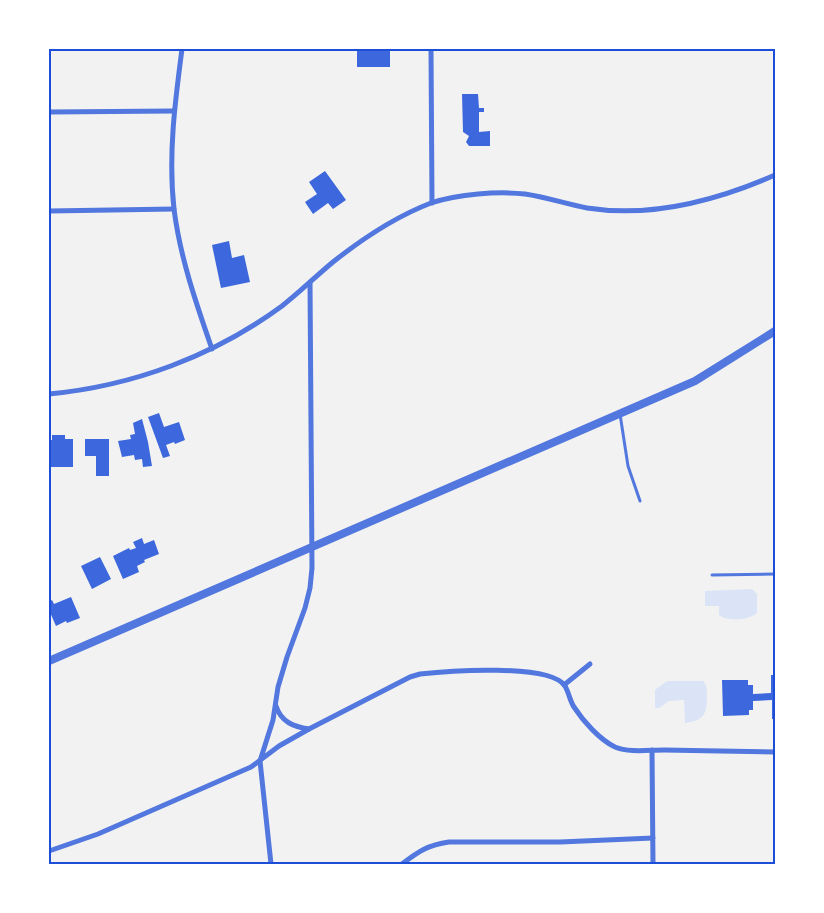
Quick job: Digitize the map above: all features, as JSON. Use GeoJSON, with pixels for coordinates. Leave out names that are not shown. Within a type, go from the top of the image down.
{"type":"FeatureCollection","features":[{"type":"Feature","properties":{"kind":"street"},"geometry":{"type":"LineString","coordinates":[[182,49],[174,112],[172,172],[174,209],[194,300],[212,349]]}},
{"type":"Feature","properties":{"kind":"street"},"geometry":{"type":"LineString","coordinates":[[431,49],[432,203]]}},
{"type":"Feature","properties":{"kind":"street"},"geometry":{"type":"LineString","coordinates":[[49,112],[174,112]]}},
{"type":"Feature","properties":{"kind":"street"},"geometry":{"type":"LineString","coordinates":[[49,394],[76,391],[139,377],[212,349],[283,305],[367,237],[432,203],[488,194],[525,194],[587,208],[620,210],[664,208],[719,197],[775,175]]}},
{"type":"Feature","properties":{"kind":"street"},"geometry":{"type":"LineString","coordinates":[[49,211],[174,209]]}},
{"type":"Feature","properties":{"kind":"street"},"geometry":{"type":"LineString","coordinates":[[271,864],[260,761],[273,720],[275,703],[287,657],[306,608],[312,568],[310,282]]}},
{"type":"Feature","properties":{"kind":"street"},"geometry":{"type":"LineString","coordinates":[[49,661],[696,381],[775,331]]}},
{"type":"Feature","properties":{"kind":"street"},"geometry":{"type":"LineString","coordinates":[[564,685],[590,664]]}},
{"type":"Feature","properties":{"kind":"street"},"geometry":{"type":"LineString","coordinates":[[49,851],[98,834],[251,767],[280,746],[309,729],[410,677],[420,674],[514,670],[535,672],[557,679],[564,685],[574,707],[584,720],[606,742],[625,749],[775,752]]}},
{"type":"Feature","properties":{"kind":"street"},"geometry":{"type":"LineString","coordinates":[[275,703],[283,719],[299,728],[309,729]]}},
{"type":"Feature","properties":{"kind":"street"},"geometry":{"type":"LineString","coordinates":[[652,750],[652,864]]}},
{"type":"Feature","properties":{"kind":"street"},"geometry":{"type":"LineString","coordinates":[[402,864],[422,849],[449,842],[560,842],[652,838]]}},
{"type":"Feature","properties":{"kind":"lane"},"geometry":{"type":"LineString","coordinates":[[620,414],[628,466],[640,501]]}},
{"type":"Feature","properties":{"kind":"lane"},"geometry":{"type":"LineString","coordinates":[[712,575],[775,574]]}},
{"type":"Feature","properties":{"kind":"shaded area"},"geometry":{"type":"Polygon","coordinates":[[[752,589],[757,594],[757,613],[749,617],[728,619],[719,615],[719,606],[705,606],[705,591],[752,589]]]}},
{"type":"Feature","properties":{"kind":"shaded area"},"geometry":{"type":"Polygon","coordinates":[[[667,681],[703,681],[706,688],[707,702],[703,716],[685,723],[684,700],[669,701],[659,708],[655,708],[655,690],[667,681]]]}},
{"type":"Feature","properties":{"kind":"building"},"geometry":{"type":"Polygon","coordinates":[[[357,49],[390,51],[390,67],[357,67],[357,49]]]}},
{"type":"Feature","properties":{"kind":"building"},"geometry":{"type":"Polygon","coordinates":[[[463,49],[493,49],[493,51],[463,51],[463,49]]]}},
{"type":"Feature","properties":{"kind":"building"},"geometry":{"type":"Polygon","coordinates":[[[462,94],[478,94],[479,108],[484,108],[484,112],[479,112],[479,132],[490,131],[490,146],[469,146],[466,142],[469,136],[463,132],[462,94]]]}},
{"type":"Feature","properties":{"kind":"building"},"geometry":{"type":"Polygon","coordinates":[[[325,171],[346,200],[333,209],[328,203],[313,214],[305,202],[317,194],[309,182],[325,171]]]}},
{"type":"Feature","properties":{"kind":"building"},"geometry":{"type":"Polygon","coordinates":[[[229,241],[232,258],[244,255],[250,282],[221,288],[212,245],[229,241]]]}},
{"type":"Feature","properties":{"kind":"building"},"geometry":{"type":"Polygon","coordinates":[[[159,413],[164,427],[179,422],[185,440],[166,445],[170,456],[163,458],[148,417],[159,413]]]}},
{"type":"Feature","properties":{"kind":"building"},"geometry":{"type":"Polygon","coordinates":[[[142,419],[152,466],[143,467],[142,459],[135,460],[134,455],[122,457],[118,441],[131,439],[130,435],[135,434],[133,423],[142,419]]]}},
{"type":"Feature","properties":{"kind":"building"},"geometry":{"type":"Polygon","coordinates":[[[52,435],[65,435],[65,439],[73,439],[73,467],[49,467],[49,440],[52,440],[52,435]]]}},
{"type":"Feature","properties":{"kind":"building"},"geometry":{"type":"Polygon","coordinates":[[[85,439],[109,439],[109,476],[96,476],[96,456],[85,456],[85,439]]]}},
{"type":"Feature","properties":{"kind":"building"},"geometry":{"type":"Polygon","coordinates":[[[142,538],[144,544],[154,540],[159,554],[144,560],[145,562],[137,566],[139,572],[123,579],[113,556],[129,548],[130,550],[136,548],[133,542],[142,538]]]}},
{"type":"Feature","properties":{"kind":"building"},"geometry":{"type":"Polygon","coordinates":[[[100,557],[111,579],[92,589],[81,566],[100,557]]]}},
{"type":"Feature","properties":{"kind":"building"},"geometry":{"type":"Polygon","coordinates":[[[71,597],[80,618],[67,623],[66,621],[56,626],[49,610],[49,602],[52,600],[54,604],[71,597]]]}},
{"type":"Feature","properties":{"kind":"building"},"geometry":{"type":"Polygon","coordinates":[[[771,675],[775,675],[775,719],[772,719],[772,700],[753,701],[753,710],[749,710],[749,715],[723,716],[722,680],[748,680],[748,685],[753,685],[753,694],[771,693],[771,675]]]}}]}
